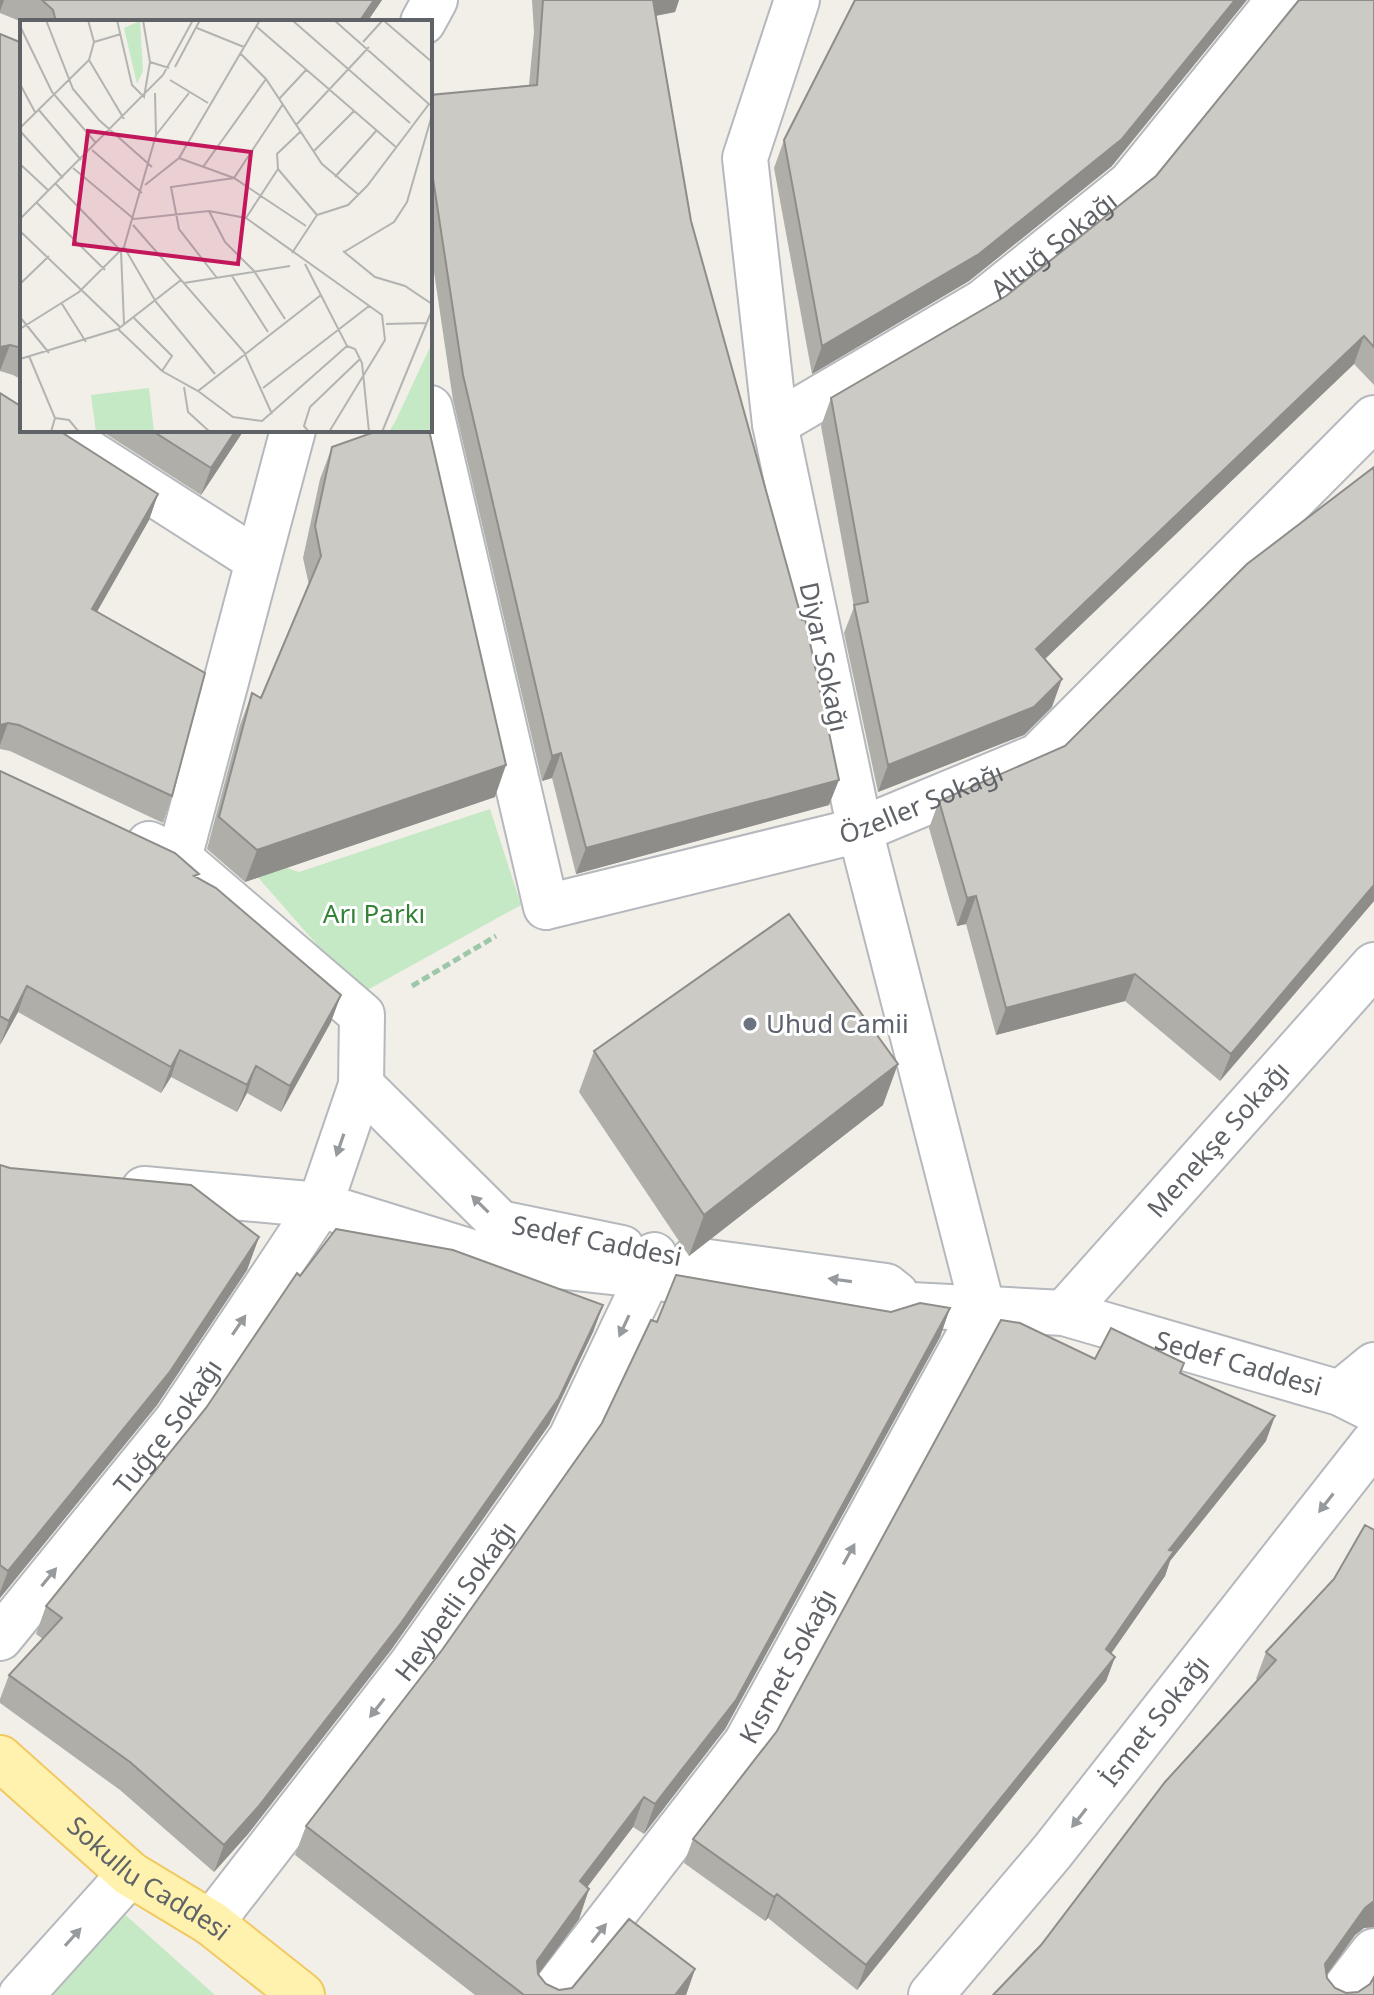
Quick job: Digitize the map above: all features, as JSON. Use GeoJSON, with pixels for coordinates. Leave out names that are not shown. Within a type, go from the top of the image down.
{"type":"FeatureCollection","features":[{"type":"Feature","properties":{"kind":"main road","name":"Sokullu Caddesi"},"geometry":{"type":"LineString","coordinates":[[0,1758],[130,1874],[211,1923],[302,1995]]}},
{"type":"Feature","properties":{"kind":"street"},"geometry":{"type":"LineString","coordinates":[[424,20],[435,0]]}},
{"type":"Feature","properties":{"kind":"street","name":"Diyar Sokağı"},"geometry":{"type":"LineString","coordinates":[[797,0],[745,158],[775,424],[860,830],[983,1310]]}},
{"type":"Feature","properties":{"kind":"street","name":"Altuğ Sokağı"},"geometry":{"type":"LineString","coordinates":[[775,424],[983,302],[1130,184],[1279,0]]}},
{"type":"Feature","properties":{"kind":"street"},"geometry":{"type":"LineString","coordinates":[[432,417],[546,907]]}},
{"type":"Feature","properties":{"kind":"street","name":"Özeller Sokağı"},"geometry":{"type":"LineString","coordinates":[[546,907],[860,830],[1038,756],[1374,418]]}},
{"type":"Feature","properties":{"kind":"street"},"geometry":{"type":"LineString","coordinates":[[57,432],[257,560]]}},
{"type":"Feature","properties":{"kind":"street"},"geometry":{"type":"LineString","coordinates":[[179,858],[292,432]]}},
{"type":"Feature","properties":{"kind":"street"},"geometry":{"type":"LineString","coordinates":[[110,826],[179,858],[362,1015],[361,1085],[320,1205]]}},
{"type":"Feature","properties":{"kind":"street","name":"Menekşe Sokağı"},"geometry":{"type":"LineString","coordinates":[[1064,1313],[1374,965]]}},
{"type":"Feature","properties":{"kind":"street","name":"Sedef Caddesi"},"geometry":{"type":"LineString","coordinates":[[361,1085],[500,1223],[651,1265]]}},
{"type":"Feature","properties":{"kind":"street","name":"Sedef Caddesi"},"geometry":{"type":"LineString","coordinates":[[105,1185],[320,1205],[494,1259],[651,1265],[886,1286],[911,1305],[1064,1313],[1357,1402]]}},
{"type":"Feature","properties":{"kind":"street","name":"Tuğçe Sokağı"},"geometry":{"type":"LineString","coordinates":[[0,1638],[177,1420],[320,1205]]}},
{"type":"Feature","properties":{"kind":"street","name":"Heybetli Sokağı"},"geometry":{"type":"LineString","coordinates":[[211,1923],[411,1665],[571,1438],[651,1265]]}},
{"type":"Feature","properties":{"kind":"street","name":"Kısmet Sokağı"},"geometry":{"type":"LineString","coordinates":[[551,1995],[746,1743],[983,1310]]}},
{"type":"Feature","properties":{"kind":"street"},"geometry":{"type":"LineString","coordinates":[[1357,1402],[1374,1365]]}},
{"type":"Feature","properties":{"kind":"street","name":"İsmet Sokağı"},"geometry":{"type":"LineString","coordinates":[[931,1995],[1052,1852],[1374,1442]]}},
{"type":"Feature","properties":{"kind":"street"},"geometry":{"type":"LineString","coordinates":[[21,1995],[130,1874]]}},
{"type":"Feature","properties":{"kind":"street"},"geometry":{"type":"LineString","coordinates":[[1340,1995],[1374,1951]]}},
{"type":"Feature","properties":{"kind":"path"},"geometry":{"type":"LineString","coordinates":[[362,1015],[546,907]]}},
{"type":"Feature","properties":{"kind":"green space","name":"Arı Parkı"},"geometry":{"type":"Polygon","coordinates":[[[490,809],[521,905],[360,994],[234,850],[299,872],[490,809]]]}},
{"type":"Feature","properties":{"kind":"green space"},"geometry":{"type":"Polygon","coordinates":[[[121,1911],[215,1995],[42,1995],[121,1911]]]}},
{"type":"Feature","properties":{"kind":"building"},"geometry":{"type":"Polygon","coordinates":[[[42,0],[374,0],[360,20],[56,20],[53,10],[42,0]]]}},
{"type":"Feature","properties":{"kind":"building"},"geometry":{"type":"Polygon","coordinates":[[[543,0],[653,0],[691,221],[802,620],[805,619],[839,780],[586,848],[561,753],[552,756],[463,375],[432,172],[432,95],[537,85],[543,0]]]}},
{"type":"Feature","properties":{"kind":"building"},"geometry":{"type":"Polygon","coordinates":[[[855,0],[1235,0],[1122,139],[979,254],[822,346],[784,140],[855,0]]]}},
{"type":"Feature","properties":{"kind":"building"},"geometry":{"type":"Polygon","coordinates":[[[1299,0],[1374,0],[1374,347],[1364,336],[1036,649],[1062,679],[1034,707],[888,765],[854,605],[868,602],[831,398],[1006,296],[1156,176],[1299,0]]]}},
{"type":"Feature","properties":{"kind":"building"},"geometry":{"type":"Polygon","coordinates":[[[0,34],[20,42],[20,348],[0,347],[0,34]]]}},
{"type":"Feature","properties":{"kind":"building"},"geometry":{"type":"Polygon","coordinates":[[[0,393],[20,405],[20,432],[61,432],[158,494],[92,609],[205,673],[172,796],[19,725],[0,725],[0,393]]]}},
{"type":"Feature","properties":{"kind":"building"},"geometry":{"type":"Polygon","coordinates":[[[154,432],[235,432],[211,468],[154,432]]]}},
{"type":"Feature","properties":{"kind":"building"},"geometry":{"type":"Polygon","coordinates":[[[374,432],[429,432],[506,765],[257,850],[219,817],[252,693],[261,698],[321,556],[315,526],[332,447],[374,432]]]}},
{"type":"Feature","properties":{"kind":"building"},"geometry":{"type":"Polygon","coordinates":[[[1374,467],[1374,885],[1231,1054],[1135,974],[1006,1008],[976,896],[967,898],[939,801],[1065,746],[1247,564],[1374,467]]]}},
{"type":"Feature","properties":{"kind":"building"},"geometry":{"type":"Polygon","coordinates":[[[0,771],[175,853],[199,874],[194,876],[216,888],[341,995],[290,1086],[256,1066],[247,1085],[180,1050],[171,1067],[27,986],[9,1021],[0,1016],[0,771]]]}},
{"type":"Feature","properties":{"kind":"building","name":"Uhud Camii"},"geometry":{"type":"Polygon","coordinates":[[[789,914],[898,1064],[704,1215],[594,1051],[789,914]]]}},
{"type":"Feature","properties":{"kind":"building"},"geometry":{"type":"Polygon","coordinates":[[[0,1165],[191,1185],[259,1237],[169,1373],[8,1571],[0,1565],[0,1165]]]}},
{"type":"Feature","properties":{"kind":"building"},"geometry":{"type":"Polygon","coordinates":[[[336,1229],[453,1250],[603,1305],[559,1398],[401,1623],[258,1807],[224,1845],[130,1762],[9,1675],[62,1618],[46,1606],[206,1408],[297,1273],[300,1276],[336,1229]]]}},
{"type":"Feature","properties":{"kind":"building"},"geometry":{"type":"Polygon","coordinates":[[[676,1275],[891,1312],[920,1303],[950,1308],[736,1700],[655,1804],[644,1797],[580,1881],[589,1889],[537,1961],[538,1974],[546,1984],[559,1990],[572,1988],[629,1919],[695,1969],[675,1995],[524,1995],[306,1826],[442,1650],[602,1423],[651,1320],[657,1322],[676,1275]]]}},
{"type":"Feature","properties":{"kind":"building"},"geometry":{"type":"Polygon","coordinates":[[[1001,1320],[1020,1323],[1095,1359],[1111,1328],[1184,1363],[1180,1373],[1275,1416],[1169,1550],[1174,1551],[1106,1649],[1115,1657],[866,1965],[777,1894],[774,1897],[693,1839],[777,1731],[1001,1320]]]}},
{"type":"Feature","properties":{"kind":"building"},"geometry":{"type":"Polygon","coordinates":[[[1365,1525],[1374,1530],[1374,1901],[1365,1908],[1325,1964],[1327,1978],[1335,1988],[1346,1993],[1358,1992],[1374,1977],[1374,1995],[993,1995],[1041,1945],[1165,1782],[1276,1660],[1266,1652],[1334,1579],[1365,1525]]]}},
{"type":"Feature","properties":{"kind":"place","name":"Uhud Camii"},"geometry":{"type":"Point","coordinates":[750,1024]}}]}
